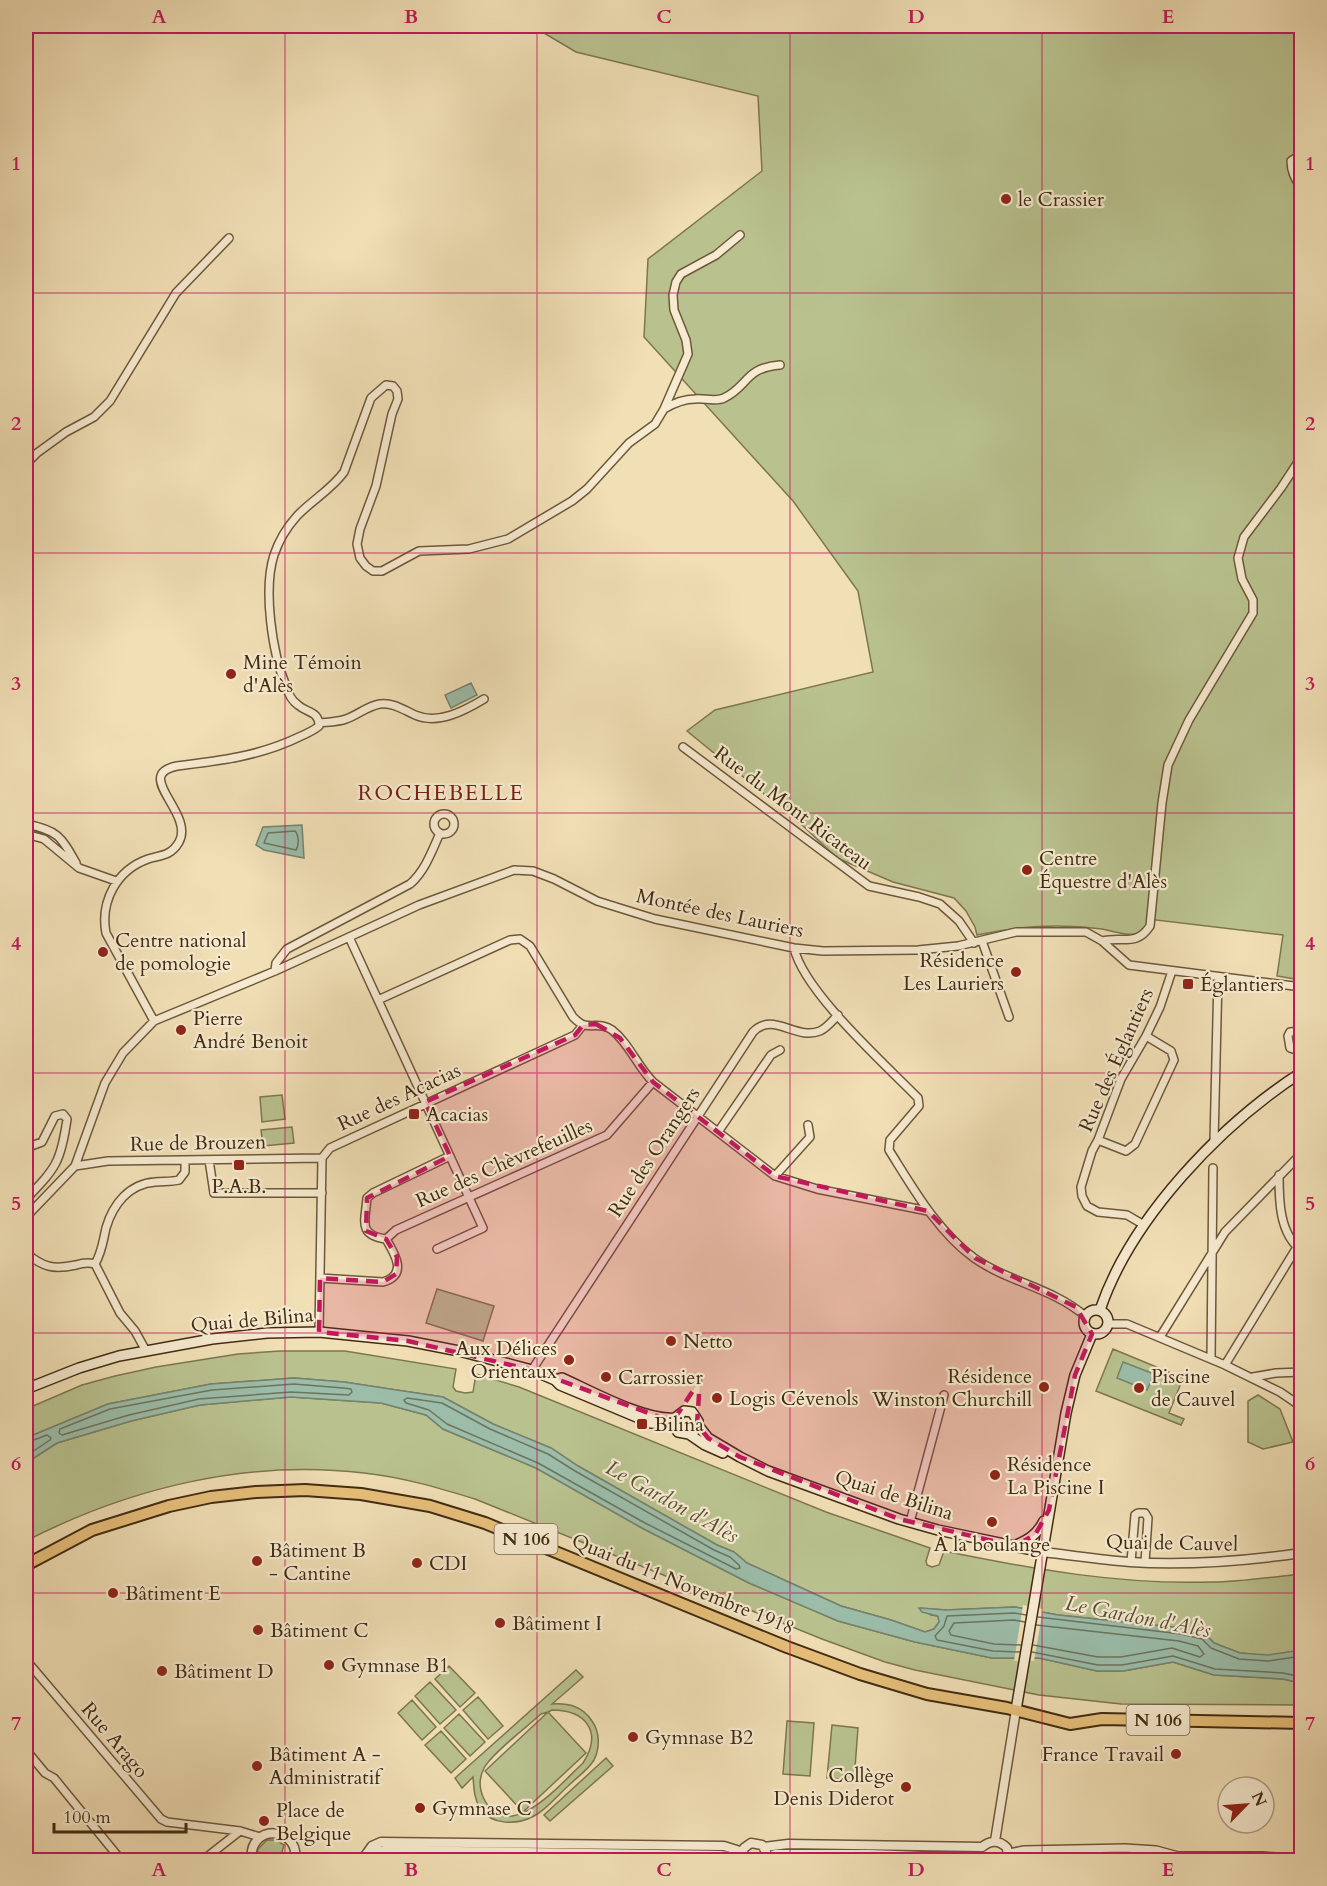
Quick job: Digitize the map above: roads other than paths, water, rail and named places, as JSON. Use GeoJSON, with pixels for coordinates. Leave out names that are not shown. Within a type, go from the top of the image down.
{"type":"FeatureCollection","features":[{"type":"Feature","properties":{"kind":"main road"},"geometry":{"type":"LineString","coordinates":[[1100,1310],[1111,1284],[1144,1225],[1173,1187],[1214,1142],[1253,1107],[1302,1072]]}},
{"type":"Feature","properties":{"kind":"main road"},"geometry":{"type":"LineString","coordinates":[[1100,1310],[1108,1317],[1108,1324],[1102,1332],[1092,1334],[1084,1326],[1085,1316],[1090,1311],[1100,1310]]}},
{"type":"Feature","properties":{"kind":"main road","name":"Quai de Bilina"},"geometry":{"type":"LineString","coordinates":[[26,1389],[79,1368],[119,1356],[212,1339],[267,1333],[319,1332],[408,1341],[532,1370],[555,1380],[562,1378],[645,1414],[675,1421]]}},
{"type":"Feature","properties":{"kind":"main road"},"geometry":{"type":"LineString","coordinates":[[1016,1710],[1066,1413],[1075,1374],[1092,1334]]}},
{"type":"Feature","properties":{"kind":"main road"},"geometry":{"type":"LineString","coordinates":[[688,1411],[695,1415],[697,1425],[695,1430],[689,1434],[678,1432],[675,1421],[680,1412],[688,1411]]}},
{"type":"Feature","properties":{"kind":"main road","name":"Quai de Bilina"},"geometry":{"type":"LineString","coordinates":[[697,1425],[708,1438],[740,1458]]}},
{"type":"Feature","properties":{"kind":"main road","name":"Quai de Bilina"},"geometry":{"type":"LineString","coordinates":[[689,1434],[705,1445],[768,1471],[910,1522],[1014,1546],[1041,1557]]}},
{"type":"Feature","properties":{"kind":"main road","name":"Quai du 11 Novembre 1918"},"geometry":{"type":"LineString","coordinates":[[26,1565],[92,1530],[180,1503],[211,1497],[296,1490],[361,1494],[430,1506],[485,1523],[787,1647],[861,1674],[927,1694],[1016,1710]]}},
{"type":"Feature","properties":{"kind":"main road"},"geometry":{"type":"LineString","coordinates":[[1014,1546],[1035,1535],[1049,1510]]}},
{"type":"Feature","properties":{"kind":"main road","name":"N 106"},"geometry":{"type":"LineString","coordinates":[[1016,1710],[1071,1724],[1102,1719],[1302,1723]]}},
{"type":"Feature","properties":{"kind":"street"},"geometry":{"type":"LineString","coordinates":[[1302,154],[1291,161],[1291,166],[1295,179],[1302,189]]}},
{"type":"Feature","properties":{"kind":"street"},"geometry":{"type":"LineString","coordinates":[[1302,229],[1299,236],[1299,264],[1302,281]]}},
{"type":"Feature","properties":{"kind":"street"},"geometry":{"type":"LineString","coordinates":[[319,723],[315,714],[298,705],[284,683],[271,629],[269,588],[273,556],[283,533],[298,515],[337,482],[345,472],[371,398],[386,385],[393,386],[397,391],[398,399],[392,414],[376,486],[360,529],[357,544],[360,558],[366,566],[373,571],[382,571],[419,551],[469,549],[496,543],[521,532],[572,501],[587,489],[629,443],[655,424],[688,354],[686,340],[674,310],[673,295],[676,282],[681,274],[716,255],[740,235]]}},
{"type":"Feature","properties":{"kind":"street"},"geometry":{"type":"LineString","coordinates":[[26,464],[66,432],[94,417],[110,401],[176,293],[229,237]]}},
{"type":"Feature","properties":{"kind":"street"},"geometry":{"type":"LineString","coordinates":[[664,409],[677,401],[721,400],[756,370],[765,366],[780,365]]}},
{"type":"Feature","properties":{"kind":"street"},"geometry":{"type":"LineString","coordinates":[[1102,941],[1114,938],[1133,940],[1144,935],[1150,927],[1168,765],[1189,720],[1253,613],[1252,600],[1242,579],[1238,558],[1244,537],[1302,456]]}},
{"type":"Feature","properties":{"kind":"street"},"geometry":{"type":"LineString","coordinates":[[319,723],[348,719],[369,707],[382,703],[433,719],[455,714],[484,699]]}},
{"type":"Feature","properties":{"kind":"street"},"geometry":{"type":"LineString","coordinates":[[26,1217],[75,1166],[105,1083],[123,1053],[154,1021],[106,933],[104,921],[106,905],[116,881],[146,860],[171,853],[180,840],[182,832],[179,815],[162,788],[160,779],[163,771],[168,767],[236,758],[263,751],[315,730],[319,723]]}},
{"type":"Feature","properties":{"kind":"street","name":"Rue du Mont Ricateau"},"geometry":{"type":"LineString","coordinates":[[683,747],[869,886],[940,904],[959,921],[974,943]]}},
{"type":"Feature","properties":{"kind":"street"},"geometry":{"type":"LineString","coordinates":[[26,824],[47,828],[56,833],[78,868]]}},
{"type":"Feature","properties":{"kind":"street"},"geometry":{"type":"LineString","coordinates":[[275,971],[276,963],[287,949],[400,889],[418,877],[440,833]]}},
{"type":"Feature","properties":{"kind":"street"},"geometry":{"type":"LineString","coordinates":[[26,834],[44,839],[78,868],[116,881]]}},
{"type":"Feature","properties":{"kind":"street","name":"Montée des Lauriers"},"geometry":{"type":"LineString","coordinates":[[154,1021],[275,971],[419,905],[514,870],[533,871],[597,901],[655,919],[794,948],[824,951],[918,950],[974,943],[1016,932],[1086,932],[1102,941],[1129,965],[1302,987]]}},
{"type":"Feature","properties":{"kind":"street"},"geometry":{"type":"LineString","coordinates":[[349,938],[483,1228],[437,1249]]}},
{"type":"Feature","properties":{"kind":"street"},"geometry":{"type":"LineString","coordinates":[[378,1000],[510,940],[520,939],[530,946],[573,1017],[583,1025],[596,1024],[609,1028],[620,1038],[642,1071],[653,1082],[775,1176],[817,1189],[928,1211]]}},
{"type":"Feature","properties":{"kind":"street"},"geometry":{"type":"LineString","coordinates":[[982,941],[1008,1017]]}},
{"type":"Feature","properties":{"kind":"street"},"geometry":{"type":"LineString","coordinates":[[794,948],[796,957],[808,978],[838,1015],[918,1098],[919,1106],[890,1140],[889,1150],[928,1211],[952,1238],[975,1258],[1069,1303],[1085,1316]]}},
{"type":"Feature","properties":{"kind":"street","name":"Rue des Églantiers"},"geometry":{"type":"LineString","coordinates":[[1144,1225],[1127,1215],[1098,1212],[1087,1206],[1083,1201],[1081,1187],[1092,1151],[1120,1079],[1146,1036],[1160,1007],[1172,971]]}},
{"type":"Feature","properties":{"kind":"street"},"geometry":{"type":"LineString","coordinates":[[1214,1142],[1218,976]]}},
{"type":"Feature","properties":{"kind":"street","name":"Rue des Orangers"},"geometry":{"type":"LineString","coordinates":[[532,1370],[753,1032],[759,1026],[770,1023],[814,1033],[822,1030],[838,1015]]}},
{"type":"Feature","properties":{"kind":"street","name":"Rue des Acacias"},"geometry":{"type":"LineString","coordinates":[[322,1158],[330,1148],[338,1143],[574,1035],[583,1025]]}},
{"type":"Feature","properties":{"kind":"street"},"geometry":{"type":"LineString","coordinates":[[1302,1031],[1294,1030],[1288,1036],[1290,1048],[1302,1052]]}},
{"type":"Feature","properties":{"kind":"street"},"geometry":{"type":"LineString","coordinates":[[1098,1140],[1126,1151],[1135,1144],[1174,1060],[1171,1051],[1146,1036]]}},
{"type":"Feature","properties":{"kind":"street"},"geometry":{"type":"LineString","coordinates":[[718,1132],[771,1055],[780,1050]]}},
{"type":"Feature","properties":{"kind":"street","name":"Rue des Chèvrefeuilles"},"geometry":{"type":"LineString","coordinates":[[450,1156],[367,1198],[364,1224],[366,1231],[372,1237],[387,1239],[396,1230],[607,1135],[653,1082]]}},
{"type":"Feature","properties":{"kind":"street"},"geometry":{"type":"LineString","coordinates":[[26,1148],[42,1142],[55,1116],[63,1114],[67,1119],[60,1158],[50,1173],[26,1199]]}},
{"type":"Feature","properties":{"kind":"street"},"geometry":{"type":"LineString","coordinates":[[775,1176],[810,1137],[808,1125]]}},
{"type":"Feature","properties":{"kind":"street"},"geometry":{"type":"LineString","coordinates":[[1160,1337],[1225,1232],[1302,1154]]}},
{"type":"Feature","properties":{"kind":"street"},"geometry":{"type":"LineString","coordinates":[[319,1332],[322,1158]]}},
{"type":"Feature","properties":{"kind":"street","name":"Rue de Brouzen"},"geometry":{"type":"LineString","coordinates":[[75,1166],[108,1161],[322,1158]]}},
{"type":"Feature","properties":{"kind":"street"},"geometry":{"type":"LineString","coordinates":[[95,1264],[102,1252],[107,1224],[116,1203],[132,1190],[153,1182],[179,1180],[185,1172],[185,1160]]}},
{"type":"Feature","properties":{"kind":"street"},"geometry":{"type":"LineString","coordinates":[[209,1160],[214,1192],[322,1193]]}},
{"type":"Feature","properties":{"kind":"street"},"geometry":{"type":"LineString","coordinates":[[1211,1359],[1213,1168]]}},
{"type":"Feature","properties":{"kind":"street"},"geometry":{"type":"LineString","coordinates":[[1225,1365],[1299,1249],[1285,1226],[1280,1201],[1279,1175]]}},
{"type":"Feature","properties":{"kind":"street"},"geometry":{"type":"LineString","coordinates":[[320,1278],[383,1282],[391,1280],[398,1266],[397,1257],[387,1239]]}},
{"type":"Feature","properties":{"kind":"street"},"geometry":{"type":"LineString","coordinates":[[26,1253],[39,1264],[55,1268],[89,1262],[95,1264],[120,1313],[135,1331],[146,1351]]}},
{"type":"Feature","properties":{"kind":"street"},"geometry":{"type":"LineString","coordinates":[[1108,1324],[1127,1324],[1160,1337],[1253,1377],[1302,1407]]}},
{"type":"Feature","properties":{"kind":"street"},"geometry":{"type":"LineString","coordinates":[[1253,1377],[1302,1372]]}},
{"type":"Feature","properties":{"kind":"street"},"geometry":{"type":"LineString","coordinates":[[910,1522],[944,1395]]}},
{"type":"Feature","properties":{"kind":"street"},"geometry":{"type":"LineString","coordinates":[[1131,1562],[1135,1515],[1145,1513],[1148,1518],[1145,1562]]}},
{"type":"Feature","properties":{"kind":"street","name":"Quai de Cauvel"},"geometry":{"type":"LineString","coordinates":[[1041,1557],[1131,1562],[1227,1562],[1302,1553]]}},
{"type":"Feature","properties":{"kind":"street","name":"Rue Arago"},"geometry":{"type":"LineString","coordinates":[[26,1660],[161,1819],[240,1831],[260,1837]]}},
{"type":"Feature","properties":{"kind":"street"},"geometry":{"type":"LineString","coordinates":[[995,1841],[1016,1710]]}},
{"type":"Feature","properties":{"kind":"street"},"geometry":{"type":"LineString","coordinates":[[26,1750],[45,1773],[54,1778],[121,1860]]}},
{"type":"Feature","properties":{"kind":"street"},"geometry":{"type":"LineString","coordinates":[[203,1860],[240,1831]]}},
{"type":"Feature","properties":{"kind":"street"},"geometry":{"type":"LineString","coordinates":[[252,1860],[252,1849],[260,1837],[274,1833],[284,1836],[294,1846],[295,1860]]}},
{"type":"Feature","properties":{"kind":"street"},"geometry":{"type":"LineString","coordinates":[[765,1860],[776,1854],[869,1854],[976,1860],[982,1847],[988,1842],[995,1841],[1002,1843],[1008,1857],[1024,1850],[1125,1848],[1156,1850],[1178,1856],[1263,1856],[1301,1859]]}},
{"type":"Feature","properties":{"kind":"street"},"geometry":{"type":"LineString","coordinates":[[365,1857],[372,1846],[381,1842],[724,1846],[743,1857]]}},
{"type":"Feature","properties":{"kind":"street"},"geometry":{"type":"LineString","coordinates":[[743,1857],[747,1845],[751,1843],[764,1847],[788,1844],[982,1847]]}},
{"type":"Feature","properties":{"kind":"street"},"geometry":{"type":"LineString","coordinates":[[764,1847],[765,1860]]}},
{"type":"Feature","properties":{"kind":"street"},"geometry":{"type":"LineString","coordinates":[[365,1857],[386,1850],[743,1857]]}},
{"type":"Feature","properties":{"kind":"water"},"geometry":{"type":"Polygon","coordinates":[[[471,683],[477,695],[451,708],[445,695],[471,683]]]}},
{"type":"Feature","properties":{"kind":"water"},"geometry":{"type":"Polygon","coordinates":[[[302,825],[304,858],[264,850],[256,845],[263,827],[302,825]]]}},
{"type":"Feature","properties":{"kind":"water"},"geometry":{"type":"Polygon","coordinates":[[[1123,1362],[1154,1374],[1147,1390],[1117,1378],[1123,1362]]]}},
{"type":"Feature","properties":{"kind":"water"},"geometry":{"type":"Polygon","coordinates":[[[294,1378],[344,1382],[443,1397],[493,1424],[551,1448],[578,1466],[717,1545],[734,1552],[747,1563],[841,1606],[925,1632],[934,1629],[939,1622],[938,1616],[922,1612],[919,1608],[946,1610],[1015,1607],[1058,1615],[1182,1628],[1205,1634],[1214,1643],[1240,1653],[1268,1655],[1301,1650],[1301,1683],[1283,1679],[1214,1675],[1173,1662],[1123,1671],[1097,1671],[1039,1658],[992,1658],[915,1642],[838,1621],[749,1583],[642,1528],[536,1468],[443,1429],[426,1415],[381,1403],[291,1397],[200,1405],[131,1421],[57,1443],[26,1463],[26,1438],[108,1404],[211,1384],[294,1378]]]}},
{"type":"Feature","properties":{"kind":"place","name":"le Crassier"},"geometry":{"type":"Point","coordinates":[1006,199]}},
{"type":"Feature","properties":{"kind":"place","name":"Mine Témoin d'Alès"},"geometry":{"type":"Point","coordinates":[231,674]}},
{"type":"Feature","properties":{"kind":"place","name":"Centre Équestre d'Alès"},"geometry":{"type":"Point","coordinates":[1027,870]}},
{"type":"Feature","properties":{"kind":"place","name":"Centre national de pomologie"},"geometry":{"type":"Point","coordinates":[103,952]}},
{"type":"Feature","properties":{"kind":"place","name":"Résidence Les Lauriers"},"geometry":{"type":"Point","coordinates":[1016,972]}},
{"type":"Feature","properties":{"kind":"place","name":"Églantiers"},"geometry":{"type":"Point","coordinates":[1188,984]}},
{"type":"Feature","properties":{"kind":"place","name":"Pierre André Benoit"},"geometry":{"type":"Point","coordinates":[181,1030]}},
{"type":"Feature","properties":{"kind":"place","name":"Acacias"},"geometry":{"type":"Point","coordinates":[414,1114]}},
{"type":"Feature","properties":{"kind":"place","name":"P.A.B."},"geometry":{"type":"Point","coordinates":[239,1165]}},
{"type":"Feature","properties":{"kind":"place","name":"Netto"},"geometry":{"type":"Point","coordinates":[671,1341]}},
{"type":"Feature","properties":{"kind":"place","name":"Aux Délices Orientaux"},"geometry":{"type":"Point","coordinates":[569,1360]}},
{"type":"Feature","properties":{"kind":"place","name":"Carrossier"},"geometry":{"type":"Point","coordinates":[606,1377]}},
{"type":"Feature","properties":{"kind":"place","name":"Résidence Winston Churchill"},"geometry":{"type":"Point","coordinates":[1044,1387]}},
{"type":"Feature","properties":{"kind":"place","name":"Piscine de Cauvel"},"geometry":{"type":"Point","coordinates":[1139,1388]}},
{"type":"Feature","properties":{"kind":"place","name":"Logis Cévenols"},"geometry":{"type":"Point","coordinates":[717,1398]}},
{"type":"Feature","properties":{"kind":"place","name":"Bilina"},"geometry":{"type":"Point","coordinates":[642,1424]}},
{"type":"Feature","properties":{"kind":"place","name":"Résidence La Piscine I"},"geometry":{"type":"Point","coordinates":[995,1475]}},
{"type":"Feature","properties":{"kind":"place","name":"À la boulange"},"geometry":{"type":"Point","coordinates":[992,1522]}},
{"type":"Feature","properties":{"kind":"place","name":"Bâtiment B - Cantine"},"geometry":{"type":"Point","coordinates":[257,1561]}},
{"type":"Feature","properties":{"kind":"place","name":"CDI"},"geometry":{"type":"Point","coordinates":[417,1563]}},
{"type":"Feature","properties":{"kind":"place","name":"Bâtiment E"},"geometry":{"type":"Point","coordinates":[113,1593]}},
{"type":"Feature","properties":{"kind":"place","name":"Bâtiment I"},"geometry":{"type":"Point","coordinates":[500,1623]}},
{"type":"Feature","properties":{"kind":"place","name":"Bâtiment C"},"geometry":{"type":"Point","coordinates":[258,1630]}},
{"type":"Feature","properties":{"kind":"place","name":"Gymnase B1"},"geometry":{"type":"Point","coordinates":[329,1665]}},
{"type":"Feature","properties":{"kind":"place","name":"Bâtiment D"},"geometry":{"type":"Point","coordinates":[162,1671]}},
{"type":"Feature","properties":{"kind":"place","name":"Gymnase B2"},"geometry":{"type":"Point","coordinates":[633,1737]}},
{"type":"Feature","properties":{"kind":"place","name":"France Travail"},"geometry":{"type":"Point","coordinates":[1176,1754]}},
{"type":"Feature","properties":{"kind":"place","name":"Bâtiment A - Administratif"},"geometry":{"type":"Point","coordinates":[257,1766]}},
{"type":"Feature","properties":{"kind":"place","name":"Collège Denis Diderot"},"geometry":{"type":"Point","coordinates":[906,1787]}},
{"type":"Feature","properties":{"kind":"place","name":"Gymnase C"},"geometry":{"type":"Point","coordinates":[420,1808]}},
{"type":"Feature","properties":{"kind":"place","name":"Place de Belgique"},"geometry":{"type":"Point","coordinates":[264,1821]}},
{"type":"Feature","properties":{"kind":"district","name":"ROCHEBELLE"},"geometry":{"type":"Point","coordinates":[441,793]}},
{"type":"Feature","properties":{"kind":"water label","name":"Le Gardon d'Alès"},"geometry":{"type":"Point","coordinates":[672,1502]}},
{"type":"Feature","properties":{"kind":"water label","name":"Le Gardon d'Alès"},"geometry":{"type":"Point","coordinates":[1138,1617]}}]}
